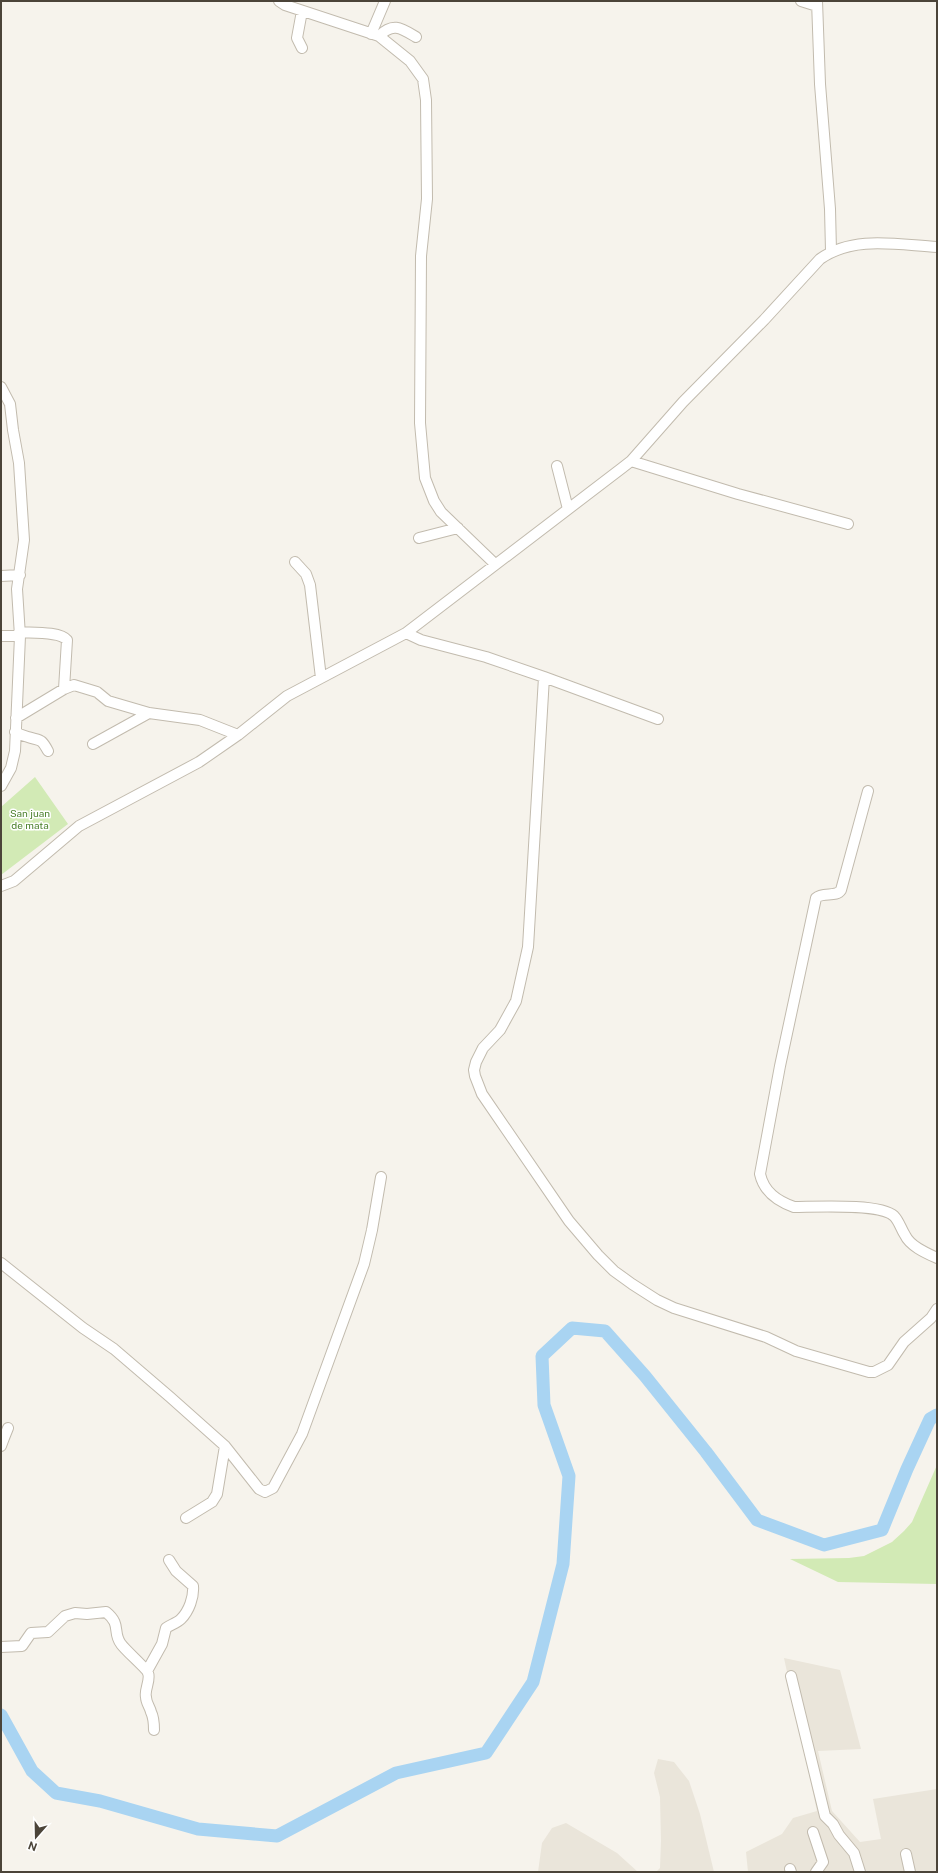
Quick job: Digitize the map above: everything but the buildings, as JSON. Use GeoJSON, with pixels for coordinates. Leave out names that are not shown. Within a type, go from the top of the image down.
{"type":"FeatureCollection","features":[{"type":"Feature","properties":{"kind":"street"},"geometry":{"type":"LineString","coordinates":[[279,1],[285,5],[375,35],[410,61],[423,79],[425,88],[427,200],[422,241],[420,294],[421,439],[428,490],[442,512],[495,564]]}},
{"type":"Feature","properties":{"kind":"street"},"geometry":{"type":"LineString","coordinates":[[375,35],[385,1]]}},
{"type":"Feature","properties":{"kind":"street"},"geometry":{"type":"LineString","coordinates":[[801,1],[817,3],[820,84],[830,209],[831,251]]}},
{"type":"Feature","properties":{"kind":"street"},"geometry":{"type":"LineString","coordinates":[[302,11],[297,33],[298,42],[302,48]]}},
{"type":"Feature","properties":{"kind":"street"},"geometry":{"type":"LineString","coordinates":[[375,35],[396,27],[416,36]]}},
{"type":"Feature","properties":{"kind":"street"},"geometry":{"type":"LineString","coordinates":[[1,886],[14,881],[79,826],[199,762],[238,735],[287,696],[406,633],[631,461],[683,402],[764,320],[820,259],[831,251],[843,247],[871,243],[937,247]]}},
{"type":"Feature","properties":{"kind":"street"},"geometry":{"type":"LineString","coordinates":[[1,387],[10,404],[13,434],[19,463],[24,540],[17,588],[19,634],[14,760],[1,786]]}},
{"type":"Feature","properties":{"kind":"street"},"geometry":{"type":"LineString","coordinates":[[631,461],[738,494],[848,524]]}},
{"type":"Feature","properties":{"kind":"street"},"geometry":{"type":"LineString","coordinates":[[557,466],[568,509]]}},
{"type":"Feature","properties":{"kind":"street"},"geometry":{"type":"LineString","coordinates":[[419,538],[458,528]]}},
{"type":"Feature","properties":{"kind":"street"},"geometry":{"type":"LineString","coordinates":[[294,562],[306,574],[310,584],[321,678]]}},
{"type":"Feature","properties":{"kind":"street"},"geometry":{"type":"LineString","coordinates":[[1,576],[20,575]]}},
{"type":"Feature","properties":{"kind":"street"},"geometry":{"type":"LineString","coordinates":[[406,633],[421,640],[486,657],[658,719]]}},
{"type":"Feature","properties":{"kind":"street"},"geometry":{"type":"LineString","coordinates":[[1,636],[19,634],[53,634],[65,637],[67,640],[64,689]]}},
{"type":"Feature","properties":{"kind":"street"},"geometry":{"type":"LineString","coordinates":[[544,677],[528,948],[516,1000],[500,1030],[483,1048],[476,1062],[475,1076],[482,1094],[570,1222],[614,1271],[663,1303],[766,1337],[796,1351],[874,1372],[888,1365],[904,1342],[932,1318],[937,1309]]}},
{"type":"Feature","properties":{"kind":"street"},"geometry":{"type":"LineString","coordinates":[[16,718],[64,689],[70,686],[78,686],[97,692],[108,701],[150,713],[200,720],[238,735]]}},
{"type":"Feature","properties":{"kind":"street"},"geometry":{"type":"LineString","coordinates":[[92,744],[150,713]]}},
{"type":"Feature","properties":{"kind":"street"},"geometry":{"type":"LineString","coordinates":[[15,732],[29,738],[36,738],[42,741],[48,752]]}},
{"type":"Feature","properties":{"kind":"street"},"geometry":{"type":"LineString","coordinates":[[868,791],[841,890],[836,894],[821,895],[816,898],[780,1066],[760,1174],[766,1190],[784,1203],[794,1207],[859,1207],[884,1210],[895,1217],[909,1240],[924,1252],[937,1258]]}},
{"type":"Feature","properties":{"kind":"street"},"geometry":{"type":"LineString","coordinates":[[1,1263],[83,1328],[114,1350],[225,1446],[255,1485],[265,1492],[273,1488],[302,1434],[364,1264],[372,1230],[381,1177]]}},
{"type":"Feature","properties":{"kind":"street"},"geometry":{"type":"LineString","coordinates":[[186,1518],[212,1502],[218,1494],[225,1446]]}},
{"type":"Feature","properties":{"kind":"street"},"geometry":{"type":"LineString","coordinates":[[147,1671],[162,1644],[166,1628],[181,1620],[194,1594],[193,1586],[176,1571],[169,1560]]}},
{"type":"Feature","properties":{"kind":"street"},"geometry":{"type":"LineString","coordinates":[[1,1647],[22,1646],[31,1633],[48,1632],[65,1616],[75,1613],[87,1614],[106,1612],[115,1621],[117,1627],[117,1638],[121,1645],[131,1657],[147,1671],[149,1675],[145,1697],[154,1719],[154,1730]]}},
{"type":"Feature","properties":{"kind":"street"},"geometry":{"type":"LineString","coordinates":[[791,1676],[823,1811],[827,1819],[833,1824],[854,1853],[860,1872]]}},
{"type":"Feature","properties":{"kind":"street"},"geometry":{"type":"LineString","coordinates":[[813,1832],[823,1862],[816,1872]]}},
{"type":"Feature","properties":{"kind":"street"},"geometry":{"type":"LineString","coordinates":[[906,1854],[910,1872]]}},
{"type":"Feature","properties":{"kind":"shaded area"},"geometry":{"type":"Polygon","coordinates":[[[784,1658],[840,1670],[861,1749],[818,1751],[832,1811],[860,1842],[881,1839],[873,1799],[937,1789],[937,1872],[748,1872],[746,1852],[782,1834],[793,1818],[817,1811],[784,1658]]]}},
{"type":"Feature","properties":{"kind":"shaded area"},"geometry":{"type":"Polygon","coordinates":[[[658,1759],[674,1762],[689,1781],[700,1814],[714,1872],[656,1872],[660,1868],[661,1841],[660,1797],[654,1773],[658,1759]]]}},
{"type":"Feature","properties":{"kind":"shaded area"},"geometry":{"type":"Polygon","coordinates":[[[566,1823],[617,1853],[638,1872],[538,1872],[542,1843],[552,1828],[566,1823]]]}},
{"type":"Feature","properties":{"kind":"green space","name":"San juan de mata"},"geometry":{"type":"Polygon","coordinates":[[[35,777],[68,824],[1,875],[1,807],[35,777]]]}},
{"type":"Feature","properties":{"kind":"green space"},"geometry":{"type":"Polygon","coordinates":[[[937,1465],[937,1584],[838,1582],[790,1559],[849,1558],[864,1556],[892,1542],[912,1522],[937,1465]]]}},
{"type":"Feature","properties":{"kind":"waterway"},"geometry":{"type":"LineString","coordinates":[[1,1715],[32,1771],[56,1793],[100,1801],[198,1829],[277,1836],[396,1773],[486,1753],[533,1682],[563,1564],[569,1476],[544,1405],[542,1356],[572,1328],[605,1331],[645,1376],[706,1452],[757,1520],[824,1545],[882,1530],[907,1469],[930,1419],[937,1415]]}}]}
